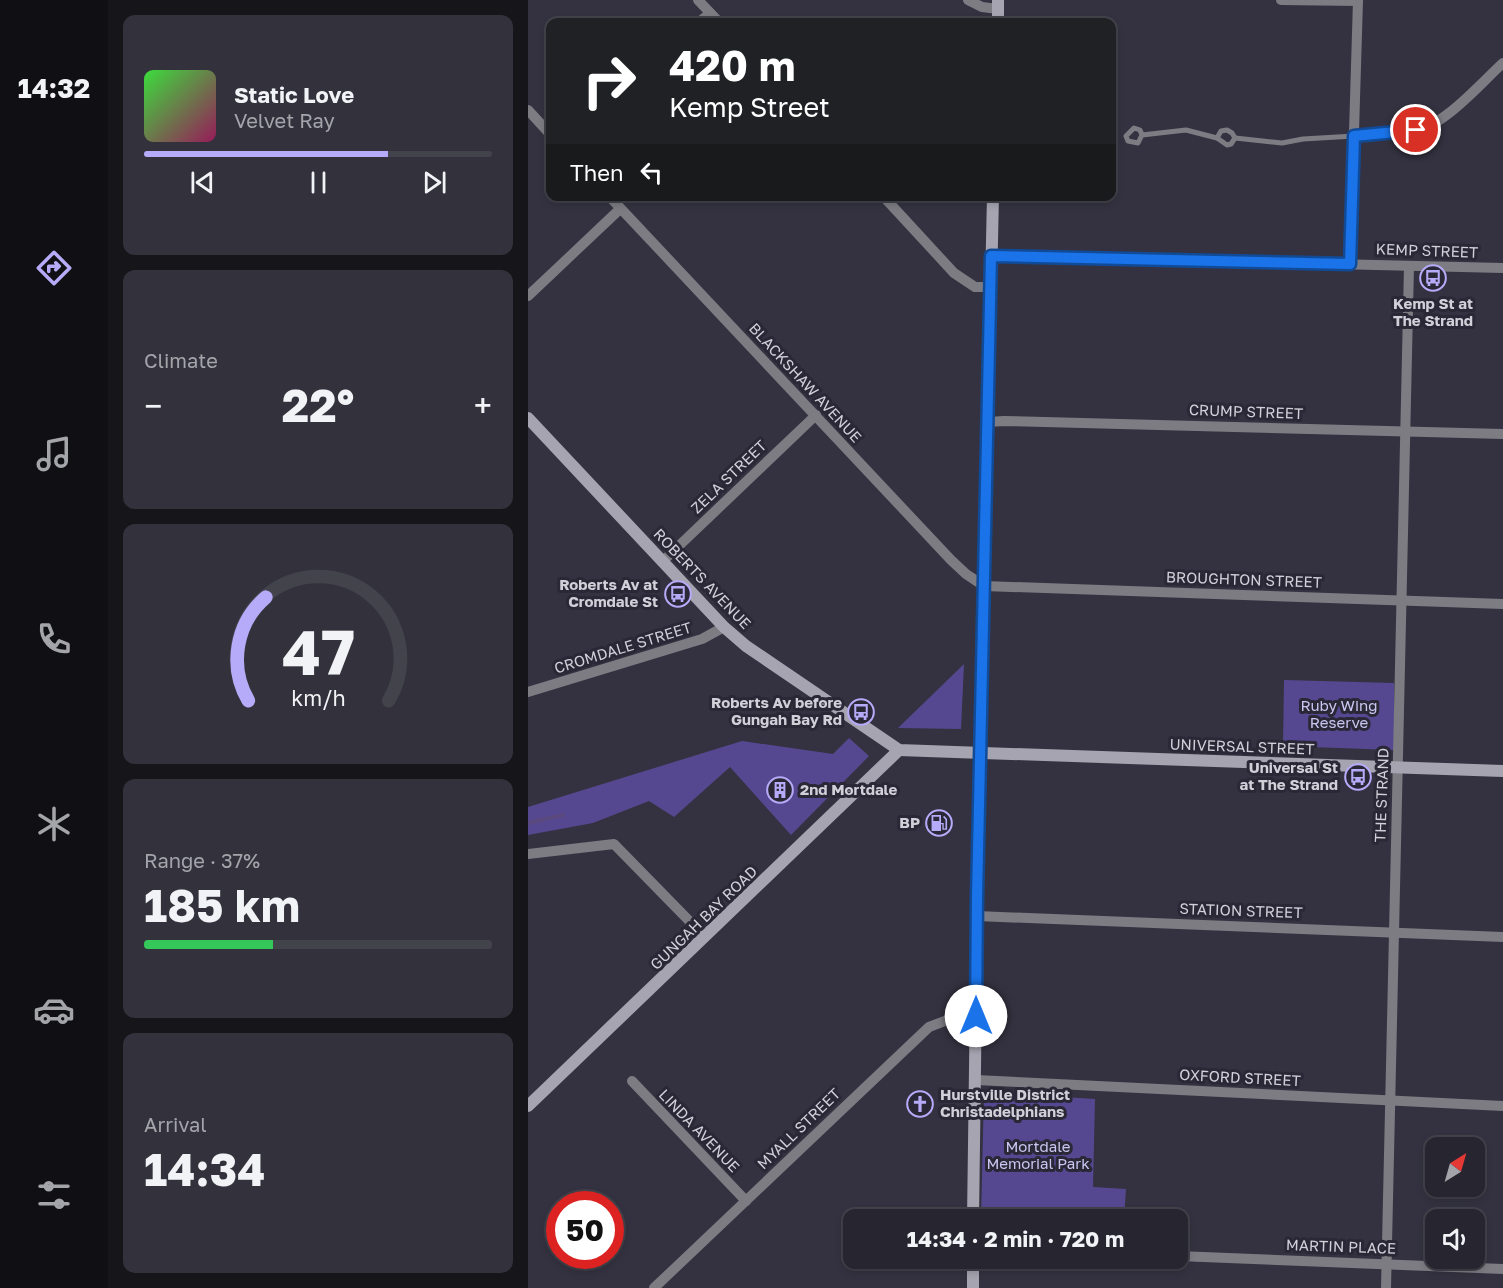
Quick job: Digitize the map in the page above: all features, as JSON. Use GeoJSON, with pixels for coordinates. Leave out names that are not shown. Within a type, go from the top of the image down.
{"type":"FeatureCollection","features":[{"type":"Feature","properties":{"kind":"street"},"geometry":{"type":"LineString","coordinates":[[698,0],[715,18]]}},
{"type":"Feature","properties":{"kind":"street"},"geometry":{"type":"LineString","coordinates":[[968,0],[982,7],[998,4]]}},
{"type":"Feature","properties":{"kind":"street"},"geometry":{"type":"LineString","coordinates":[[1281,0],[1358,1],[1350,264]]}},
{"type":"Feature","properties":{"kind":"street"},"geometry":{"type":"LineString","coordinates":[[704,18],[710,13]]}},
{"type":"Feature","properties":{"kind":"street"},"geometry":{"type":"LineString","coordinates":[[1354,136],[1416,130],[1429,125],[1446,115],[1503,63]]}},
{"type":"Feature","properties":{"kind":"street"},"geometry":{"type":"LineString","coordinates":[[528,110],[546,130]]}},
{"type":"Feature","properties":{"kind":"street","name":"BLACKSHAW AVENUE"},"geometry":{"type":"LineString","coordinates":[[613,201],[951,560],[984,586]]}},
{"type":"Feature","properties":{"kind":"street"},"geometry":{"type":"LineString","coordinates":[[888,201],[954,273],[975,287],[991,287]]}},
{"type":"Feature","properties":{"kind":"street"},"geometry":{"type":"LineString","coordinates":[[973,1209],[980,752],[993,201]]}},
{"type":"Feature","properties":{"kind":"street"},"geometry":{"type":"LineString","coordinates":[[528,296],[620,209]]}},
{"type":"Feature","properties":{"kind":"street","name":"KEMP STREET"},"geometry":{"type":"LineString","coordinates":[[991,256],[1503,268]]}},
{"type":"Feature","properties":{"kind":"street","name":"THE STRAND"},"geometry":{"type":"LineString","coordinates":[[1386,1288],[1409,266]]}},
{"type":"Feature","properties":{"kind":"street","name":"ZELA STREET"},"geometry":{"type":"LineString","coordinates":[[663,561],[816,416]]}},
{"type":"Feature","properties":{"kind":"street","name":"ROBERTS AVENUE"},"geometry":{"type":"LineString","coordinates":[[528,418],[724,627],[746,646],[899,750]]}},
{"type":"Feature","properties":{"kind":"street","name":"CRUMP STREET"},"geometry":{"type":"LineString","coordinates":[[988,422],[1503,434]]}},
{"type":"Feature","properties":{"kind":"street","name":"BROUGHTON STREET"},"geometry":{"type":"LineString","coordinates":[[984,586],[1503,604]]}},
{"type":"Feature","properties":{"kind":"street","name":"CROMDALE STREET"},"geometry":{"type":"LineString","coordinates":[[528,692],[702,639],[724,627]]}},
{"type":"Feature","properties":{"kind":"street"},"geometry":{"type":"LineString","coordinates":[[899,750],[980,752]]}},
{"type":"Feature","properties":{"kind":"street","name":"GUNGAH BAY ROAD"},"geometry":{"type":"LineString","coordinates":[[528,1106],[899,750]]}},
{"type":"Feature","properties":{"kind":"street","name":"UNIVERSAL STREET"},"geometry":{"type":"LineString","coordinates":[[980,752],[1503,771]]}},
{"type":"Feature","properties":{"kind":"street"},"geometry":{"type":"LineString","coordinates":[[528,854],[614,844],[705,937]]}},
{"type":"Feature","properties":{"kind":"street","name":"STATION STREET"},"geometry":{"type":"LineString","coordinates":[[977,916],[1503,937]]}},
{"type":"Feature","properties":{"kind":"street","name":"MYALL STREET"},"geometry":{"type":"LineString","coordinates":[[654,1288],[929,1027],[950,1019],[976,1016]]}},
{"type":"Feature","properties":{"kind":"street","name":"OXFORD STREET"},"geometry":{"type":"LineString","coordinates":[[976,1080],[1503,1106]]}},
{"type":"Feature","properties":{"kind":"street","name":"LINDA AVENUE"},"geometry":{"type":"LineString","coordinates":[[632,1082],[746,1201]]}},
{"type":"Feature","properties":{"kind":"street","name":"MARTIN PLACE"},"geometry":{"type":"LineString","coordinates":[[1188,1256],[1503,1269]]}},
{"type":"Feature","properties":{"kind":"street"},"geometry":{"type":"LineString","coordinates":[[973,1269],[973,1288]]}},
{"type":"Feature","properties":{"kind":"lane"},"geometry":{"type":"LineString","coordinates":[[1142,135],[1186,130],[1217,138],[1227,145],[1231,144],[1235,138]]}},
{"type":"Feature","properties":{"kind":"lane"},"geometry":{"type":"LineString","coordinates":[[1217,138],[1221,131],[1227,130],[1235,138],[1282,143],[1302,139],[1354,136]]}},
{"type":"Feature","properties":{"kind":"green space"},"geometry":{"type":"Polygon","coordinates":[[[964,664],[961,729],[898,728],[964,664]]]}},
{"type":"Feature","properties":{"kind":"green space","name":"Ruby Wing Reserve"},"geometry":{"type":"Polygon","coordinates":[[[1284,680],[1394,683],[1394,750],[1283,746],[1284,680]]]}},
{"type":"Feature","properties":{"kind":"green space"},"geometry":{"type":"Polygon","coordinates":[[[849,738],[869,756],[791,835],[730,767],[674,817],[649,801],[593,823],[528,835],[528,807],[742,741],[833,754],[849,738]]]}},
{"type":"Feature","properties":{"kind":"green space","name":"Mortdale Memorial Park"},"geometry":{"type":"Polygon","coordinates":[[[984,1092],[1095,1099],[1093,1187],[1126,1189],[1125,1209],[981,1209],[984,1092]]]}},
{"type":"Feature","properties":{"kind":"waterway"},"geometry":{"type":"LineString","coordinates":[[528,823],[563,815]]}},
{"type":"Feature","properties":{"kind":"place","name":"Kemp St at The Strand"},"geometry":{"type":"Point","coordinates":[1433,278]}},
{"type":"Feature","properties":{"kind":"place","name":"Roberts Av at Cromdale St"},"geometry":{"type":"Point","coordinates":[678,594]}},
{"type":"Feature","properties":{"kind":"place","name":"Roberts Av before Gungah Bay Rd"},"geometry":{"type":"Point","coordinates":[861,712]}},
{"type":"Feature","properties":{"kind":"place","name":"Universal St at The Strand"},"geometry":{"type":"Point","coordinates":[1358,777]}},
{"type":"Feature","properties":{"kind":"place","name":"2nd Mortdale"},"geometry":{"type":"Point","coordinates":[780,790]}},
{"type":"Feature","properties":{"kind":"place","name":"BP"},"geometry":{"type":"Point","coordinates":[939,823]}},
{"type":"Feature","properties":{"kind":"place","name":"Hurstville District Christadelphians"},"geometry":{"type":"Point","coordinates":[920,1104]}},
{"type":"Feature","properties":{"kind":"route"},"geometry":{"type":"LineString","coordinates":[[976,1016],[991,256],[1350,264],[1354,136],[1416,130]]}}]}
